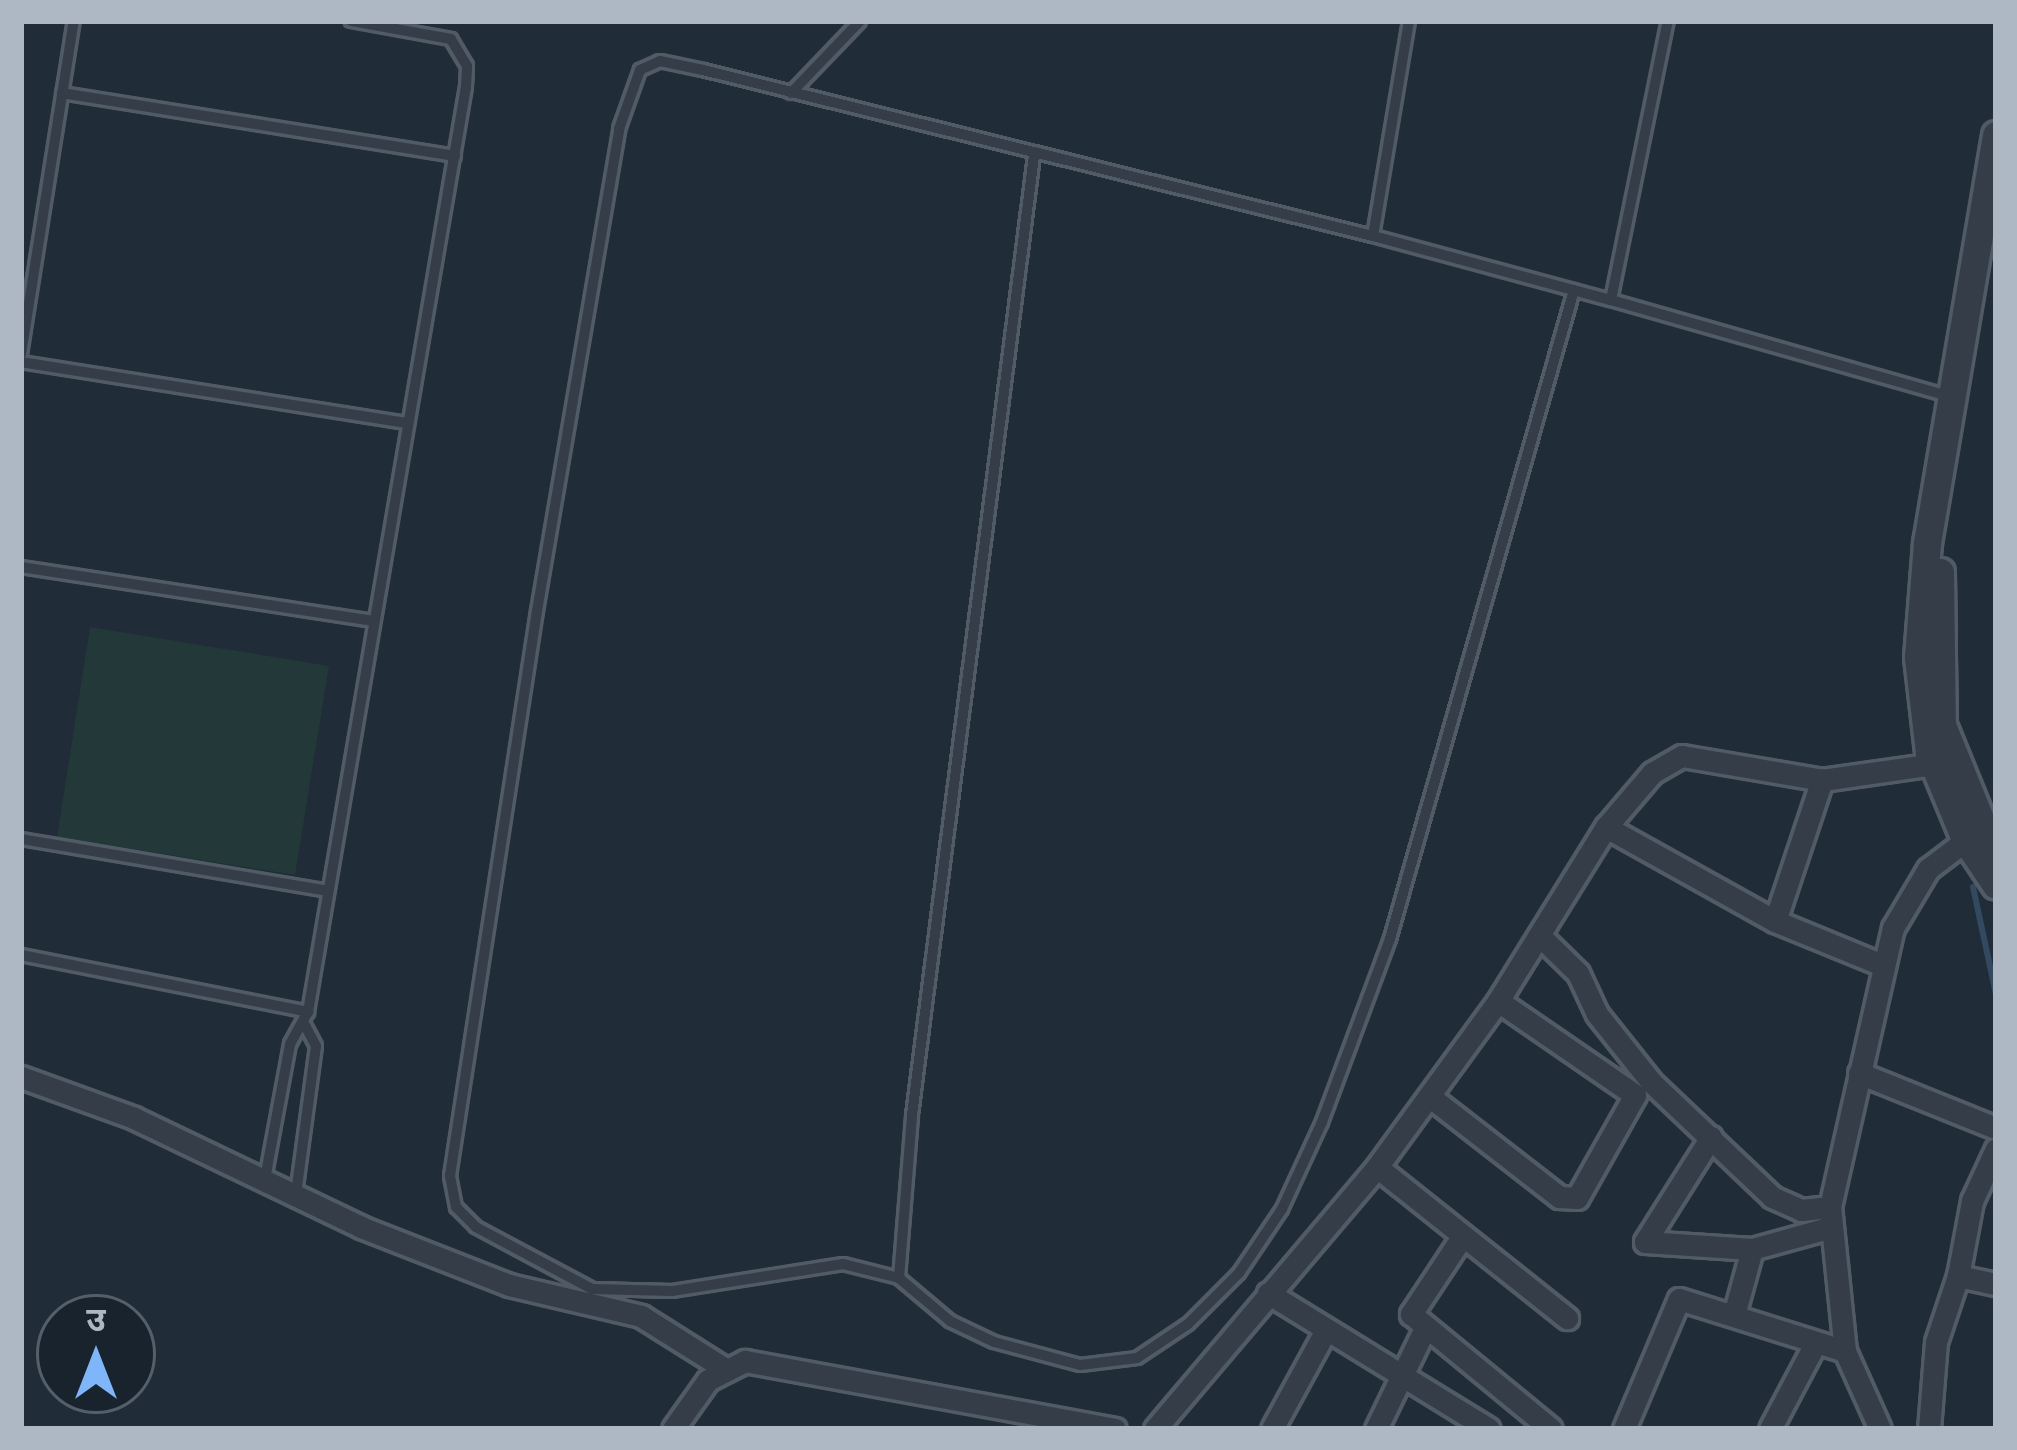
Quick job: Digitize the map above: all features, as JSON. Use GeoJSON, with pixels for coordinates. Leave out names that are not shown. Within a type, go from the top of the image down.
{"type":"FeatureCollection","features":[{"type":"Feature","properties":{"kind":"street"},"geometry":{"type":"LineString","coordinates":[[1987,847],[1935,764],[1922,724],[1919,615],[1996,135]]}},
{"type":"Feature","properties":{"kind":"street"},"geometry":{"type":"LineString","coordinates":[[1996,224],[1938,583],[1942,725],[1987,847],[1996,885]]}},
{"type":"Feature","properties":{"kind":"street"},"geometry":{"type":"LineString","coordinates":[[1155,1429],[1377,1167],[1498,1001],[1606,827],[1652,772],[1682,756],[1822,780],[1935,764]]}},
{"type":"Feature","properties":{"kind":"street"},"geometry":{"type":"LineString","coordinates":[[1774,922],[1822,780]]}},
{"type":"Feature","properties":{"kind":"street"},"geometry":{"type":"LineString","coordinates":[[1606,827],[1774,922],[1880,964]]}},
{"type":"Feature","properties":{"kind":"street"},"geometry":{"type":"LineString","coordinates":[[1880,1429],[1845,1351],[1831,1217],[1880,964],[1909,896],[1987,847]]}},
{"type":"Feature","properties":{"kind":"street"},"geometry":{"type":"LineString","coordinates":[[1539,935],[1577,973],[1598,1014],[1651,1082],[1788,1207],[1831,1217]]}},
{"type":"Feature","properties":{"kind":"street"},"geometry":{"type":"LineString","coordinates":[[1429,1096],[1559,1197],[1577,1198],[1634,1095],[1498,1001]]}},
{"type":"Feature","properties":{"kind":"street"},"geometry":{"type":"LineString","coordinates":[[1859,1073],[1996,1127]]}},
{"type":"Feature","properties":{"kind":"street"},"geometry":{"type":"LineString","coordinates":[[21,1077],[509,1286],[641,1316],[722,1367]]}},
{"type":"Feature","properties":{"kind":"street"},"geometry":{"type":"LineString","coordinates":[[1711,1137],[1646,1242],[1752,1250],[1831,1217]]}},
{"type":"Feature","properties":{"kind":"street"},"geometry":{"type":"LineString","coordinates":[[1929,1429],[1936,1342],[1958,1276],[1972,1201],[1996,1149]]}},
{"type":"Feature","properties":{"kind":"street"},"geometry":{"type":"LineString","coordinates":[[1377,1167],[1460,1240],[1568,1318]]}},
{"type":"Feature","properties":{"kind":"street"},"geometry":{"type":"LineString","coordinates":[[1460,1240],[1413,1307],[1424,1330],[1551,1429]]}},
{"type":"Feature","properties":{"kind":"street"},"geometry":{"type":"LineString","coordinates":[[1734,1315],[1752,1250]]}},
{"type":"Feature","properties":{"kind":"street"},"geometry":{"type":"LineString","coordinates":[[1958,1276],[1996,1284]]}},
{"type":"Feature","properties":{"kind":"street"},"geometry":{"type":"LineString","coordinates":[[1268,1293],[1489,1429]]}},
{"type":"Feature","properties":{"kind":"street"},"geometry":{"type":"LineString","coordinates":[[1624,1429],[1679,1299],[1845,1351]]}},
{"type":"Feature","properties":{"kind":"street"},"geometry":{"type":"LineString","coordinates":[[1272,1429],[1326,1330]]}},
{"type":"Feature","properties":{"kind":"street"},"geometry":{"type":"LineString","coordinates":[[1376,1429],[1424,1330]]}},
{"type":"Feature","properties":{"kind":"street"},"geometry":{"type":"LineString","coordinates":[[1770,1429],[1815,1344]]}},
{"type":"Feature","properties":{"kind":"street"},"geometry":{"type":"LineString","coordinates":[[673,1429],[722,1367],[745,1360],[1009,1418],[1114,1429]]}},
{"type":"Feature","properties":{"kind":"lane"},"geometry":{"type":"LineString","coordinates":[[74,21],[21,358],[406,424]]}},
{"type":"Feature","properties":{"kind":"lane"},"geometry":{"type":"LineString","coordinates":[[266,1179],[290,1044],[306,1019],[466,87],[461,52],[451,38],[351,21]]}},
{"type":"Feature","properties":{"kind":"lane"},"geometry":{"type":"LineString","coordinates":[[791,93],[860,21]]}},
{"type":"Feature","properties":{"kind":"lane"},"geometry":{"type":"LineString","coordinates":[[1373,236],[1409,21]]}},
{"type":"Feature","properties":{"kind":"lane"},"geometry":{"type":"LineString","coordinates":[[1611,300],[1668,21]]}},
{"type":"Feature","properties":{"kind":"lane"},"geometry":{"type":"LineString","coordinates":[[1574,290],[1390,939],[1322,1123],[1282,1209],[1239,1273],[1188,1324],[1137,1358],[1080,1365],[980,1335],[899,1278],[843,1264],[673,1291],[592,1289],[476,1227],[457,1207],[449,1176],[626,93],[640,70],[660,61],[1373,236],[1574,290],[1611,300],[1951,397]]}},
{"type":"Feature","properties":{"kind":"lane"},"geometry":{"type":"LineString","coordinates":[[62,93],[455,156]]}},
{"type":"Feature","properties":{"kind":"lane"},"geometry":{"type":"LineString","coordinates":[[899,1278],[912,1115],[1034,156]]}},
{"type":"Feature","properties":{"kind":"lane"},"geometry":{"type":"LineString","coordinates":[[21,567],[372,621]]}},
{"type":"Feature","properties":{"kind":"lane"},"geometry":{"type":"LineString","coordinates":[[21,839],[327,891]]}},
{"type":"Feature","properties":{"kind":"lane"},"geometry":{"type":"LineString","coordinates":[[21,955],[306,1019]]}},
{"type":"Feature","properties":{"kind":"lane"},"geometry":{"type":"LineString","coordinates":[[296,1194],[316,1046],[306,1019]]}},
{"type":"Feature","properties":{"kind":"green space"},"geometry":{"type":"Polygon","coordinates":[[[90,627],[329,666],[295,875],[57,837],[90,627]]]}},
{"type":"Feature","properties":{"kind":"waterway"},"geometry":{"type":"LineString","coordinates":[[1973,887],[1996,994]]}}]}
